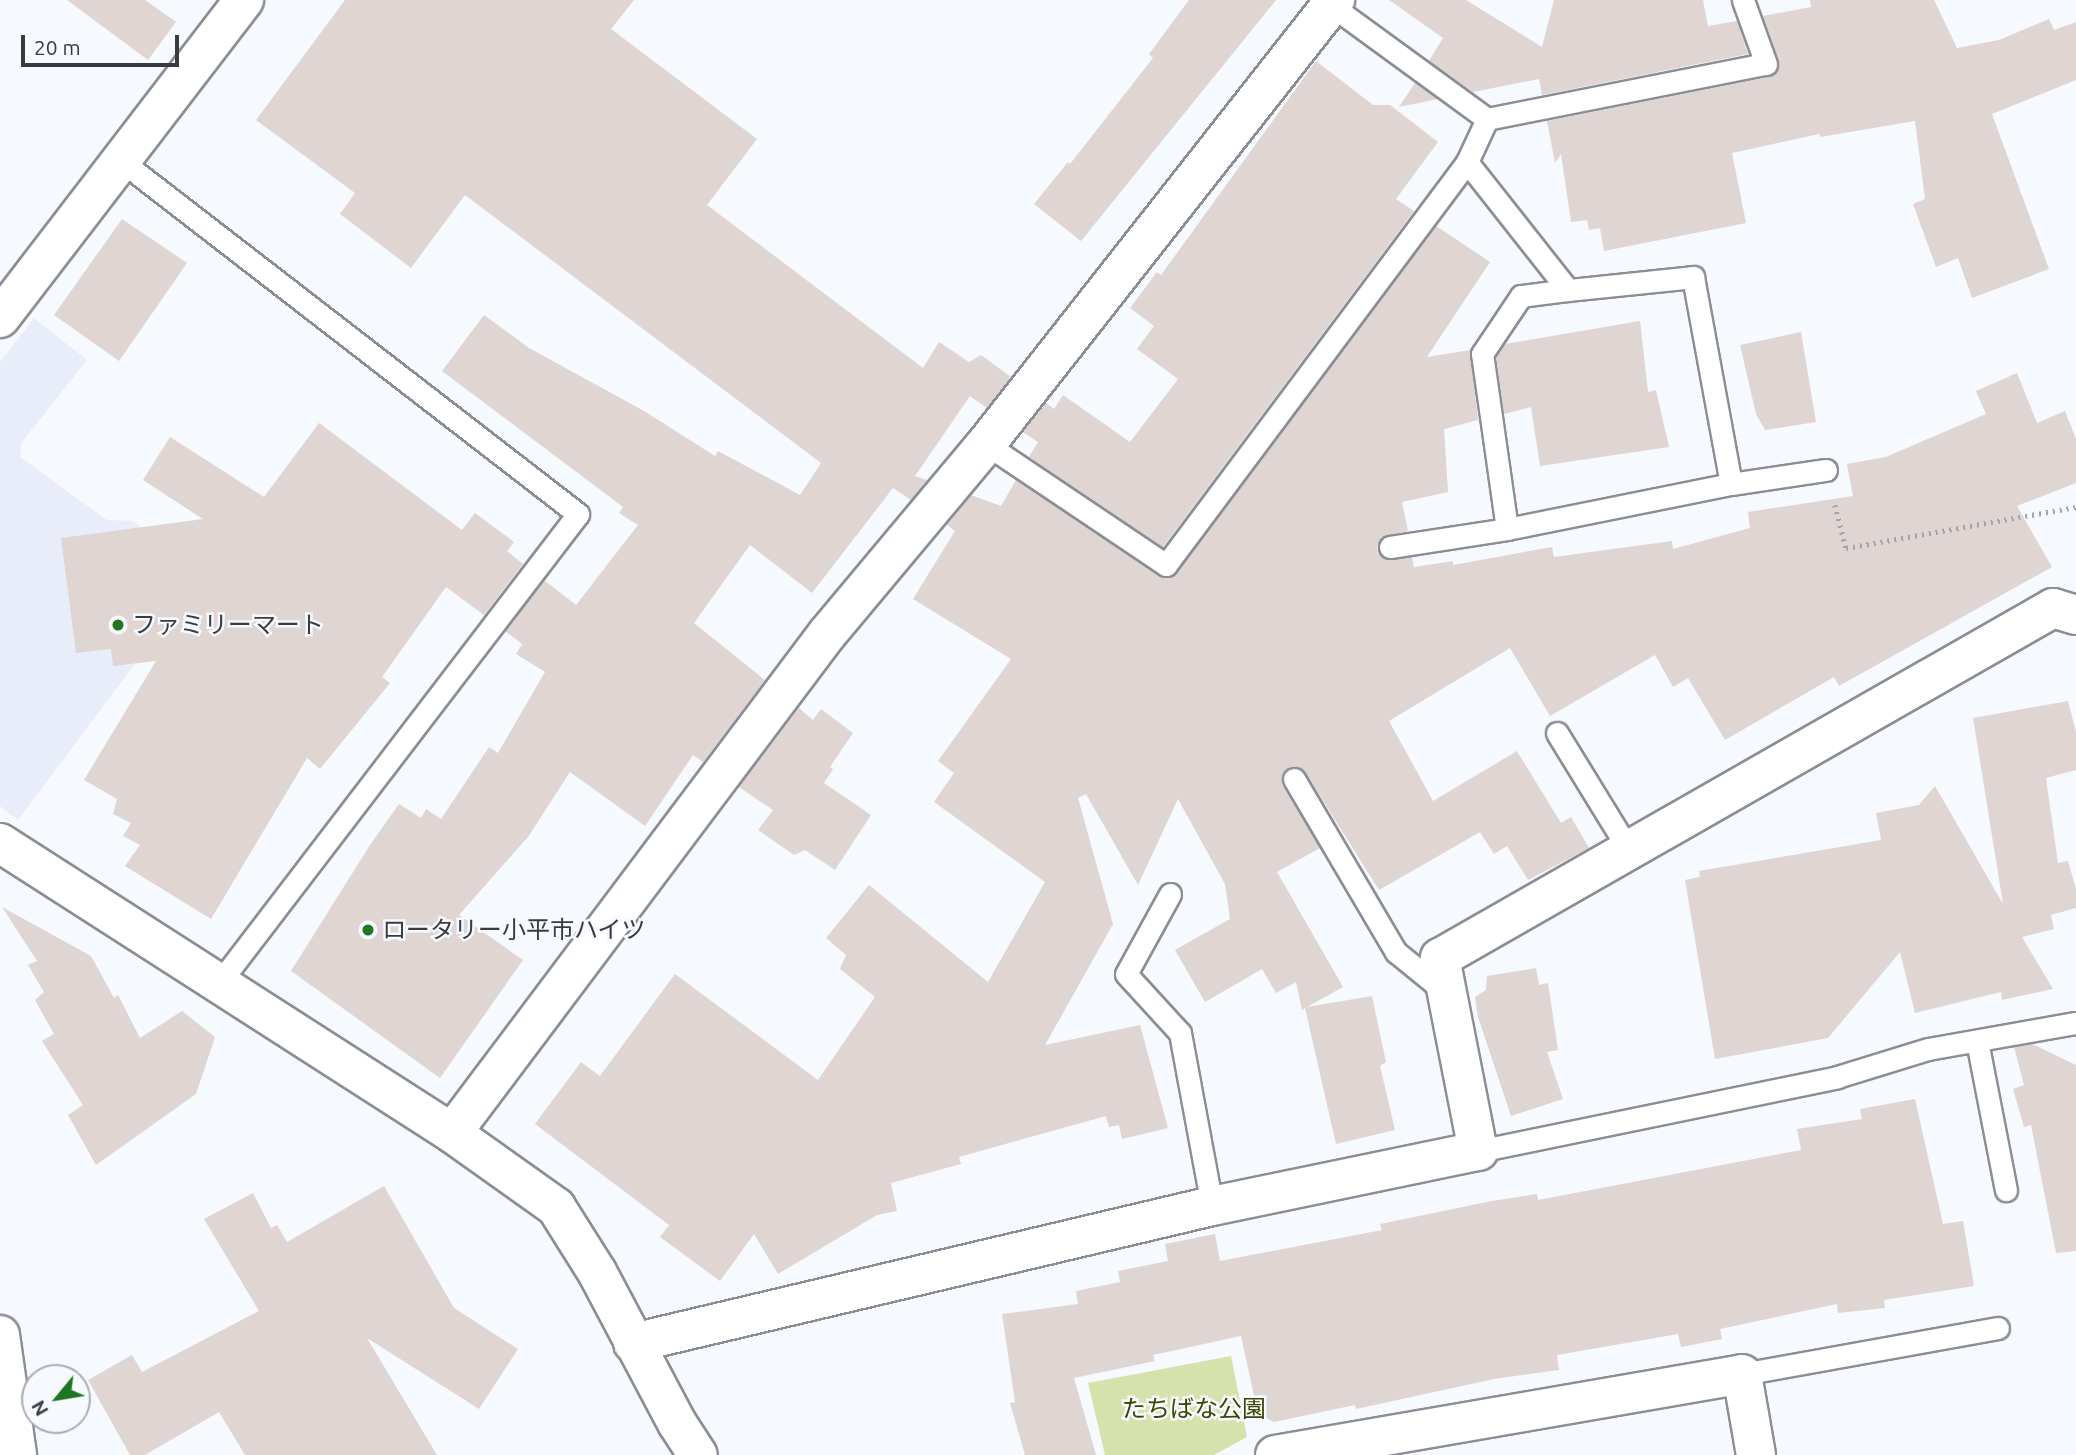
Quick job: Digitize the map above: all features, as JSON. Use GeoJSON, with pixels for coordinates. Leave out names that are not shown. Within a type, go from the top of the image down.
{"type":"FeatureCollection","features":[{"type":"Feature","properties":{"kind":"street"},"geometry":{"type":"LineString","coordinates":[[0,318],[244,0]]}},
{"type":"Feature","properties":{"kind":"street"},"geometry":{"type":"LineString","coordinates":[[452,1133],[827,634],[986,444],[1334,3]]}},
{"type":"Feature","properties":{"kind":"street"},"geometry":{"type":"LineString","coordinates":[[634,1343],[1212,1206],[1478,1151],[1440,958],[2053,608],[2076,615]]}},
{"type":"Feature","properties":{"kind":"street"},"geometry":{"type":"LineString","coordinates":[[0,843],[452,1133],[556,1207],[597,1272],[677,1423],[698,1455]]}},
{"type":"Feature","properties":{"kind":"street"},"geometry":{"type":"LineString","coordinates":[[0,1335],[17,1455]]}},
{"type":"Feature","properties":{"kind":"street"},"geometry":{"type":"LineString","coordinates":[[1275,1455],[1742,1374],[1756,1455]]}},
{"type":"Feature","properties":{"kind":"lane"},"geometry":{"type":"LineString","coordinates":[[1334,3],[1487,119],[1766,64],[1743,0]]}},
{"type":"Feature","properties":{"kind":"lane"},"geometry":{"type":"LineString","coordinates":[[986,444],[1166,565],[1467,162],[1487,119]]}},
{"type":"Feature","properties":{"kind":"lane"},"geometry":{"type":"LineString","coordinates":[[120,160],[578,514],[219,983]]}},
{"type":"Feature","properties":{"kind":"lane"},"geometry":{"type":"LineString","coordinates":[[1467,162],[1568,290]]}},
{"type":"Feature","properties":{"kind":"lane"},"geometry":{"type":"LineString","coordinates":[[1507,529],[1482,354],[1521,296],[1693,277],[1731,484]]}},
{"type":"Feature","properties":{"kind":"lane"},"geometry":{"type":"LineString","coordinates":[[1390,547],[1507,529],[1731,484],[1826,470]]}},
{"type":"Feature","properties":{"kind":"lane"},"geometry":{"type":"LineString","coordinates":[[1557,733],[1629,850]]}},
{"type":"Feature","properties":{"kind":"lane"},"geometry":{"type":"LineString","coordinates":[[1294,779],[1396,952],[1446,993]]}},
{"type":"Feature","properties":{"kind":"lane"},"geometry":{"type":"LineString","coordinates":[[1170,894],[1126,974],[1180,1033],[1212,1206]]}},
{"type":"Feature","properties":{"kind":"lane"},"geometry":{"type":"LineString","coordinates":[[1478,1151],[1837,1077],[1928,1049],[2076,1023]]}},
{"type":"Feature","properties":{"kind":"lane"},"geometry":{"type":"LineString","coordinates":[[1977,1041],[2006,1190]]}},
{"type":"Feature","properties":{"kind":"lane"},"geometry":{"type":"LineString","coordinates":[[1742,1374],[1998,1328]]}},
{"type":"Feature","properties":{"kind":"path"},"geometry":{"type":"LineString","coordinates":[[1826,470],[1846,548],[2076,507]]}},
{"type":"Feature","properties":{"kind":"shaded area"},"geometry":{"type":"Polygon","coordinates":[[[34,318],[87,360],[21,443],[20,457],[107,520],[133,521],[200,577],[18,820],[0,806],[0,362],[34,318]]]}},
{"type":"Feature","properties":{"kind":"green space","name":"たちばな公園"},"geometry":{"type":"Polygon","coordinates":[[[1231,1356],[1247,1437],[1214,1455],[1105,1455],[1088,1383],[1231,1356]]]}},
{"type":"Feature","properties":{"kind":"building"},"geometry":{"type":"Polygon","coordinates":[[[67,0],[145,0],[176,22],[148,60],[67,0]]]}},
{"type":"Feature","properties":{"kind":"building"},"geometry":{"type":"Polygon","coordinates":[[[345,0],[634,0],[611,29],[757,139],[707,205],[923,368],[939,342],[969,362],[981,355],[1011,377],[987,408],[970,396],[915,476],[927,480],[911,500],[893,488],[812,593],[750,545],[694,623],[765,680],[703,762],[693,755],[645,826],[570,772],[528,837],[459,915],[523,960],[440,1078],[291,971],[399,804],[421,818],[426,809],[441,819],[489,747],[498,753],[545,672],[516,654],[522,644],[505,631],[544,580],[576,605],[638,525],[619,513],[623,507],[442,371],[484,315],[529,348],[644,411],[715,456],[718,451],[800,495],[821,463],[465,195],[411,268],[340,214],[355,193],[256,120],[345,0]]]}},
{"type":"Feature","properties":{"kind":"building"},"geometry":{"type":"Polygon","coordinates":[[[1189,0],[1276,0],[1081,241],[1034,204],[1068,162],[1070,164],[1153,58],[1149,54],[1189,0]]]}},
{"type":"Feature","properties":{"kind":"building"},"geometry":{"type":"Polygon","coordinates":[[[1389,0],[1466,0],[1542,47],[1554,0],[1703,0],[1708,26],[1737,21],[1748,54],[1542,95],[1539,79],[1473,92],[1429,61],[1443,38],[1389,0]]]}},
{"type":"Feature","properties":{"kind":"building"},"geometry":{"type":"Polygon","coordinates":[[[1810,0],[1934,0],[1957,48],[1999,40],[2049,19],[2054,30],[2076,22],[2076,80],[1992,114],[2049,269],[1972,298],[1958,258],[1936,267],[1913,204],[1925,199],[1915,121],[1820,137],[1819,134],[1732,153],[1746,223],[1604,251],[1600,228],[1589,230],[1587,220],[1571,222],[1561,154],[1555,163],[1547,121],[1769,77],[1776,73],[1779,60],[1763,16],[1811,7],[1810,0]]]}},
{"type":"Feature","properties":{"kind":"building"},"geometry":{"type":"Polygon","coordinates":[[[1316,61],[1373,105],[1390,105],[1438,142],[1396,199],[1414,211],[1163,547],[1029,457],[1038,442],[1023,432],[1046,403],[1054,409],[1063,395],[1130,442],[1178,379],[1137,349],[1154,326],[1130,308],[1157,272],[1161,275],[1316,61]]]}},
{"type":"Feature","properties":{"kind":"building"},"geometry":{"type":"Polygon","coordinates":[[[1415,83],[1438,99],[1399,107],[1415,83]]]}},
{"type":"Feature","properties":{"kind":"building"},"geometry":{"type":"Polygon","coordinates":[[[122,219],[187,263],[119,361],[54,315],[122,219]]]}},
{"type":"Feature","properties":{"kind":"building"},"geometry":{"type":"Polygon","coordinates":[[[1436,226],[1490,262],[1427,357],[1470,350],[1478,420],[1444,429],[1448,492],[1402,502],[1408,531],[1381,537],[1377,548],[1385,559],[1412,557],[1414,567],[1453,561],[1453,565],[1552,547],[1554,557],[1672,541],[1673,549],[1750,528],[1748,512],[1853,496],[1847,464],[1886,457],[1986,414],[1976,391],[2017,373],[2037,423],[2065,411],[2076,439],[2076,483],[2017,506],[2052,567],[1839,686],[1834,677],[1725,740],[1688,678],[1673,687],[1655,655],[1550,716],[1510,648],[1389,721],[1433,801],[1517,751],[1561,823],[1571,817],[1589,848],[1528,880],[1507,846],[1494,854],[1480,832],[1379,890],[1305,772],[1295,766],[1287,768],[1282,773],[1282,785],[1320,848],[1277,872],[1343,987],[1307,1007],[1372,996],[1386,1062],[1380,1066],[1395,1130],[1336,1144],[1305,1008],[1302,1010],[1296,982],[1276,993],[1262,969],[1205,1002],[1175,950],[1230,919],[1225,884],[1178,799],[1138,885],[1086,794],[1078,798],[1113,924],[1045,1045],[1140,1025],[1168,1128],[1122,1139],[1119,1125],[1109,1127],[1106,1116],[959,1157],[961,1164],[891,1183],[897,1211],[877,1215],[778,1274],[754,1234],[720,1281],[660,1237],[669,1225],[535,1124],[581,1062],[600,1076],[675,974],[818,1080],[875,997],[840,969],[846,955],[826,938],[869,885],[988,982],[1045,882],[934,802],[954,773],[938,761],[1011,659],[913,599],[955,531],[947,525],[971,495],[1001,506],[1016,480],[1159,576],[1172,577],[1436,226]]]}},
{"type":"Feature","properties":{"kind":"building"},"geometry":{"type":"Polygon","coordinates":[[[1640,321],[1648,392],[1656,390],[1669,447],[1540,466],[1531,407],[1504,414],[1496,357],[1505,344],[1640,321]]]}},
{"type":"Feature","properties":{"kind":"building"},"geometry":{"type":"Polygon","coordinates":[[[1801,332],[1816,422],[1765,430],[1756,414],[1740,345],[1801,332]]]}},
{"type":"Feature","properties":{"kind":"building"},"geometry":{"type":"Polygon","coordinates":[[[319,423],[462,530],[475,513],[514,542],[507,551],[523,564],[484,615],[446,587],[382,677],[390,683],[320,769],[307,758],[211,919],[125,866],[140,845],[123,836],[131,823],[113,814],[117,799],[84,780],[156,661],[113,666],[111,649],[76,653],[61,538],[203,519],[143,480],[170,437],[264,497],[319,423]]]}},
{"type":"Feature","properties":{"kind":"building"},"geometry":{"type":"Polygon","coordinates":[[[2068,701],[2076,732],[2076,770],[2046,778],[2058,863],[2068,861],[2076,889],[2076,908],[2051,915],[2054,929],[2022,937],[2053,989],[2002,1000],[2001,992],[1915,1013],[1900,952],[1828,1038],[1715,1059],[1685,880],[1700,877],[1699,871],[1881,840],[1876,813],[1919,805],[1935,786],[2003,904],[1973,718],[2068,701]]]}},
{"type":"Feature","properties":{"kind":"building"},"geometry":{"type":"Polygon","coordinates":[[[799,708],[813,720],[821,709],[853,733],[830,767],[833,769],[824,783],[871,815],[835,870],[805,850],[794,855],[758,830],[773,810],[739,787],[799,708]]]}},
{"type":"Feature","properties":{"kind":"building"},"geometry":{"type":"Polygon","coordinates":[[[2,907],[91,956],[114,998],[118,995],[140,1038],[182,1011],[215,1037],[196,1094],[96,1165],[68,1115],[83,1105],[42,1041],[54,1034],[35,1000],[44,992],[28,965],[37,961],[2,907]]]}},
{"type":"Feature","properties":{"kind":"building"},"geometry":{"type":"Polygon","coordinates":[[[1536,968],[1539,985],[1548,983],[1558,1050],[1547,1052],[1563,1099],[1511,1116],[1478,1017],[1475,997],[1486,990],[1487,976],[1536,968]]]}},
{"type":"Feature","properties":{"kind":"building"},"geometry":{"type":"Polygon","coordinates":[[[2032,1044],[2076,1065],[2076,1251],[2056,1253],[2031,1125],[2024,1127],[2013,1089],[2024,1085],[2014,1047],[2032,1044]]]}},
{"type":"Feature","properties":{"kind":"building"},"geometry":{"type":"Polygon","coordinates":[[[1915,1099],[1943,1224],[1963,1221],[1974,1286],[1884,1300],[1885,1308],[1838,1313],[1837,1304],[1720,1329],[1722,1339],[1681,1347],[1678,1334],[1557,1355],[1559,1370],[1494,1379],[1356,1409],[1355,1405],[1274,1422],[1258,1414],[1241,1336],[1153,1355],[1155,1361],[1074,1378],[1096,1455],[1025,1455],[1010,1403],[1015,1402],[1002,1314],[1078,1304],[1076,1291],[1120,1282],[1118,1271],[1168,1261],[1165,1244],[1215,1234],[1220,1261],[1382,1230],[1380,1224],[1492,1201],[1537,1194],[1538,1200],[1801,1150],[1797,1129],[1862,1119],[1860,1109],[1915,1099]]]}},
{"type":"Feature","properties":{"kind":"building"},"geometry":{"type":"Polygon","coordinates":[[[384,1186],[454,1308],[518,1349],[479,1409],[367,1338],[437,1455],[245,1455],[219,1412],[145,1455],[130,1455],[91,1385],[91,1378],[132,1355],[142,1372],[259,1311],[204,1219],[253,1193],[271,1228],[277,1225],[287,1242],[384,1186]]]}},
{"type":"Feature","properties":{"kind":"place","name":"ファミリーマート"},"geometry":{"type":"Point","coordinates":[118,625]}},
{"type":"Feature","properties":{"kind":"place","name":"ロータリー小平市ハイツ"},"geometry":{"type":"Point","coordinates":[368,930]}}]}
